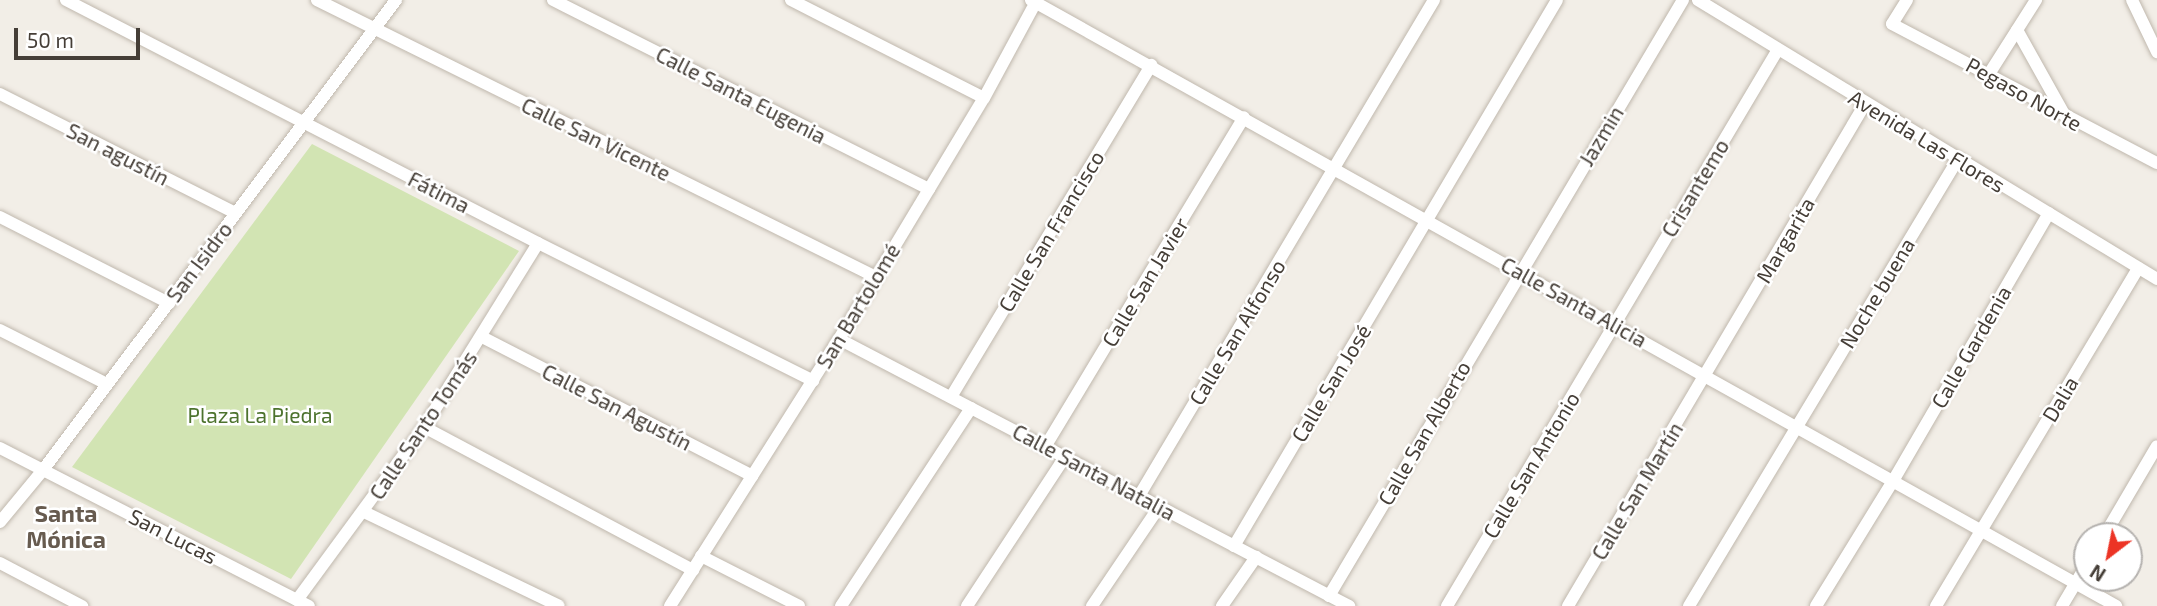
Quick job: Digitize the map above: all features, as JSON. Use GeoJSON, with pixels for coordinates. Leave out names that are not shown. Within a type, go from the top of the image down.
{"type":"FeatureCollection","features":[{"type":"Feature","properties":{"kind":"street","name":"Fátima"},"geometry":{"type":"LineString","coordinates":[[66,0],[813,381]]}},
{"type":"Feature","properties":{"kind":"street","name":"Calle San Vicente"},"geometry":{"type":"LineString","coordinates":[[317,0],[876,277]]}},
{"type":"Feature","properties":{"kind":"street","name":"San Isidro"},"geometry":{"type":"LineString","coordinates":[[0,522],[43,470],[396,0]]}},
{"type":"Feature","properties":{"kind":"street","name":"Calle Santa Eugenia"},"geometry":{"type":"LineString","coordinates":[[553,0],[929,189]]}},
{"type":"Feature","properties":{"kind":"street"},"geometry":{"type":"LineString","coordinates":[[791,0],[984,98]]}},
{"type":"Feature","properties":{"kind":"street","name":"Calle San Alfonso"},"geometry":{"type":"LineString","coordinates":[[1139,496],[1434,0]]}},
{"type":"Feature","properties":{"kind":"street","name":"Calle San José"},"geometry":{"type":"LineString","coordinates":[[1234,546],[1556,0]]}},
{"type":"Feature","properties":{"kind":"street","name":"Jazmin"},"geometry":{"type":"LineString","coordinates":[[1519,271],[1683,0]]}},
{"type":"Feature","properties":{"kind":"street","name":"Avenida Las Flores"},"geometry":{"type":"LineString","coordinates":[[1698,0],[1864,104],[2157,279]]}},
{"type":"Feature","properties":{"kind":"street","name":"Pegaso Norte"},"geometry":{"type":"LineString","coordinates":[[1907,0],[1892,24],[2157,163]]}},
{"type":"Feature","properties":{"kind":"street"},"geometry":{"type":"LineString","coordinates":[[1989,74],[2036,0]]}},
{"type":"Feature","properties":{"kind":"street"},"geometry":{"type":"LineString","coordinates":[[2132,0],[2157,52]]}},
{"type":"Feature","properties":{"kind":"street","name":"San Bartolomé"},"geometry":{"type":"LineString","coordinates":[[670,606],[839,339],[984,98],[1035,1]]}},
{"type":"Feature","properties":{"kind":"street","name":"Calle Santa Alicia"},"geometry":{"type":"LineString","coordinates":[[1035,1],[2073,581]]}},
{"type":"Feature","properties":{"kind":"street"},"geometry":{"type":"LineString","coordinates":[[2017,30],[2065,117]]}},
{"type":"Feature","properties":{"kind":"street","name":"Crisantemo"},"geometry":{"type":"LineString","coordinates":[[1614,324],[1777,51]]}},
{"type":"Feature","properties":{"kind":"street","name":"Calle San Francisco"},"geometry":{"type":"LineString","coordinates":[[951,397],[1151,65]]}},
{"type":"Feature","properties":{"kind":"street","name":"San agustín"},"geometry":{"type":"LineString","coordinates":[[0,94],[236,213]]}},
{"type":"Feature","properties":{"kind":"street","name":"Margarita"},"geometry":{"type":"LineString","coordinates":[[1705,375],[1864,104]]}},
{"type":"Feature","properties":{"kind":"street","name":"Calle San Javier"},"geometry":{"type":"LineString","coordinates":[[1045,447],[1244,117]]}},
{"type":"Feature","properties":{"kind":"street","name":"Noche buena"},"geometry":{"type":"LineString","coordinates":[[1689,606],[1958,159]]}},
{"type":"Feature","properties":{"kind":"street","name":"Calle Gardenia"},"geometry":{"type":"LineString","coordinates":[[1816,606],[1893,481],[2049,213]]}},
{"type":"Feature","properties":{"kind":"street"},"geometry":{"type":"LineString","coordinates":[[0,216],[169,303]]}},
{"type":"Feature","properties":{"kind":"street","name":"Calle Santo Tomás"},"geometry":{"type":"LineString","coordinates":[[297,600],[424,427],[538,243]]}},
{"type":"Feature","properties":{"kind":"street","name":"Dalia"},"geometry":{"type":"LineString","coordinates":[[1936,606],[2138,268]]}},
{"type":"Feature","properties":{"kind":"street","name":"Calle San Alberto"},"geometry":{"type":"LineString","coordinates":[[1329,596],[1519,271]]}},
{"type":"Feature","properties":{"kind":"street","name":"Calle San Antonio"},"geometry":{"type":"LineString","coordinates":[[1447,606],[1614,324]]}},
{"type":"Feature","properties":{"kind":"street"},"geometry":{"type":"LineString","coordinates":[[0,330],[107,384]]}},
{"type":"Feature","properties":{"kind":"street","name":"Calle San Agustín"},"geometry":{"type":"LineString","coordinates":[[482,337],[752,476]]}},
{"type":"Feature","properties":{"kind":"street","name":"Calle Santa Natalia"},"geometry":{"type":"LineString","coordinates":[[839,339],[1349,606]]}},
{"type":"Feature","properties":{"kind":"street","name":"Calle San Martín"},"geometry":{"type":"LineString","coordinates":[[1568,606],[1705,375]]}},
{"type":"Feature","properties":{"kind":"street"},"geometry":{"type":"LineString","coordinates":[[841,606],[971,408]]}},
{"type":"Feature","properties":{"kind":"street"},"geometry":{"type":"LineString","coordinates":[[424,427],[693,570]]}},
{"type":"Feature","properties":{"kind":"street"},"geometry":{"type":"LineString","coordinates":[[2112,522],[2157,446]]}},
{"type":"Feature","properties":{"kind":"street","name":"San Lucas"},"geometry":{"type":"LineString","coordinates":[[0,448],[309,606]]}},
{"type":"Feature","properties":{"kind":"street"},"geometry":{"type":"LineString","coordinates":[[967,606],[1065,457]]}},
{"type":"Feature","properties":{"kind":"street"},"geometry":{"type":"LineString","coordinates":[[1092,606],[1159,507]]}},
{"type":"Feature","properties":{"kind":"street"},"geometry":{"type":"LineString","coordinates":[[364,512],[559,606]]}},
{"type":"Feature","properties":{"kind":"street"},"geometry":{"type":"LineString","coordinates":[[701,556],[799,606]]}},
{"type":"Feature","properties":{"kind":"street"},"geometry":{"type":"LineString","coordinates":[[1222,606],[1256,557]]}},
{"type":"Feature","properties":{"kind":"street"},"geometry":{"type":"LineString","coordinates":[[0,563],[82,606]]}},
{"type":"Feature","properties":{"kind":"street"},"geometry":{"type":"LineString","coordinates":[[2062,606],[2073,588]]}},
{"type":"Feature","properties":{"kind":"street","name":"Calle Santa Alicia"},"geometry":{"type":"LineString","coordinates":[[2092,592],[2116,606]]}},
{"type":"Feature","properties":{"kind":"green space","name":"Plaza La Piedra"},"geometry":{"type":"Polygon","coordinates":[[[312,144],[519,251],[291,579],[72,467],[312,144]]]}},
{"type":"Feature","properties":{"kind":"district","name":"Santa Mónica"},"geometry":{"type":"Point","coordinates":[66,526]}}]}
